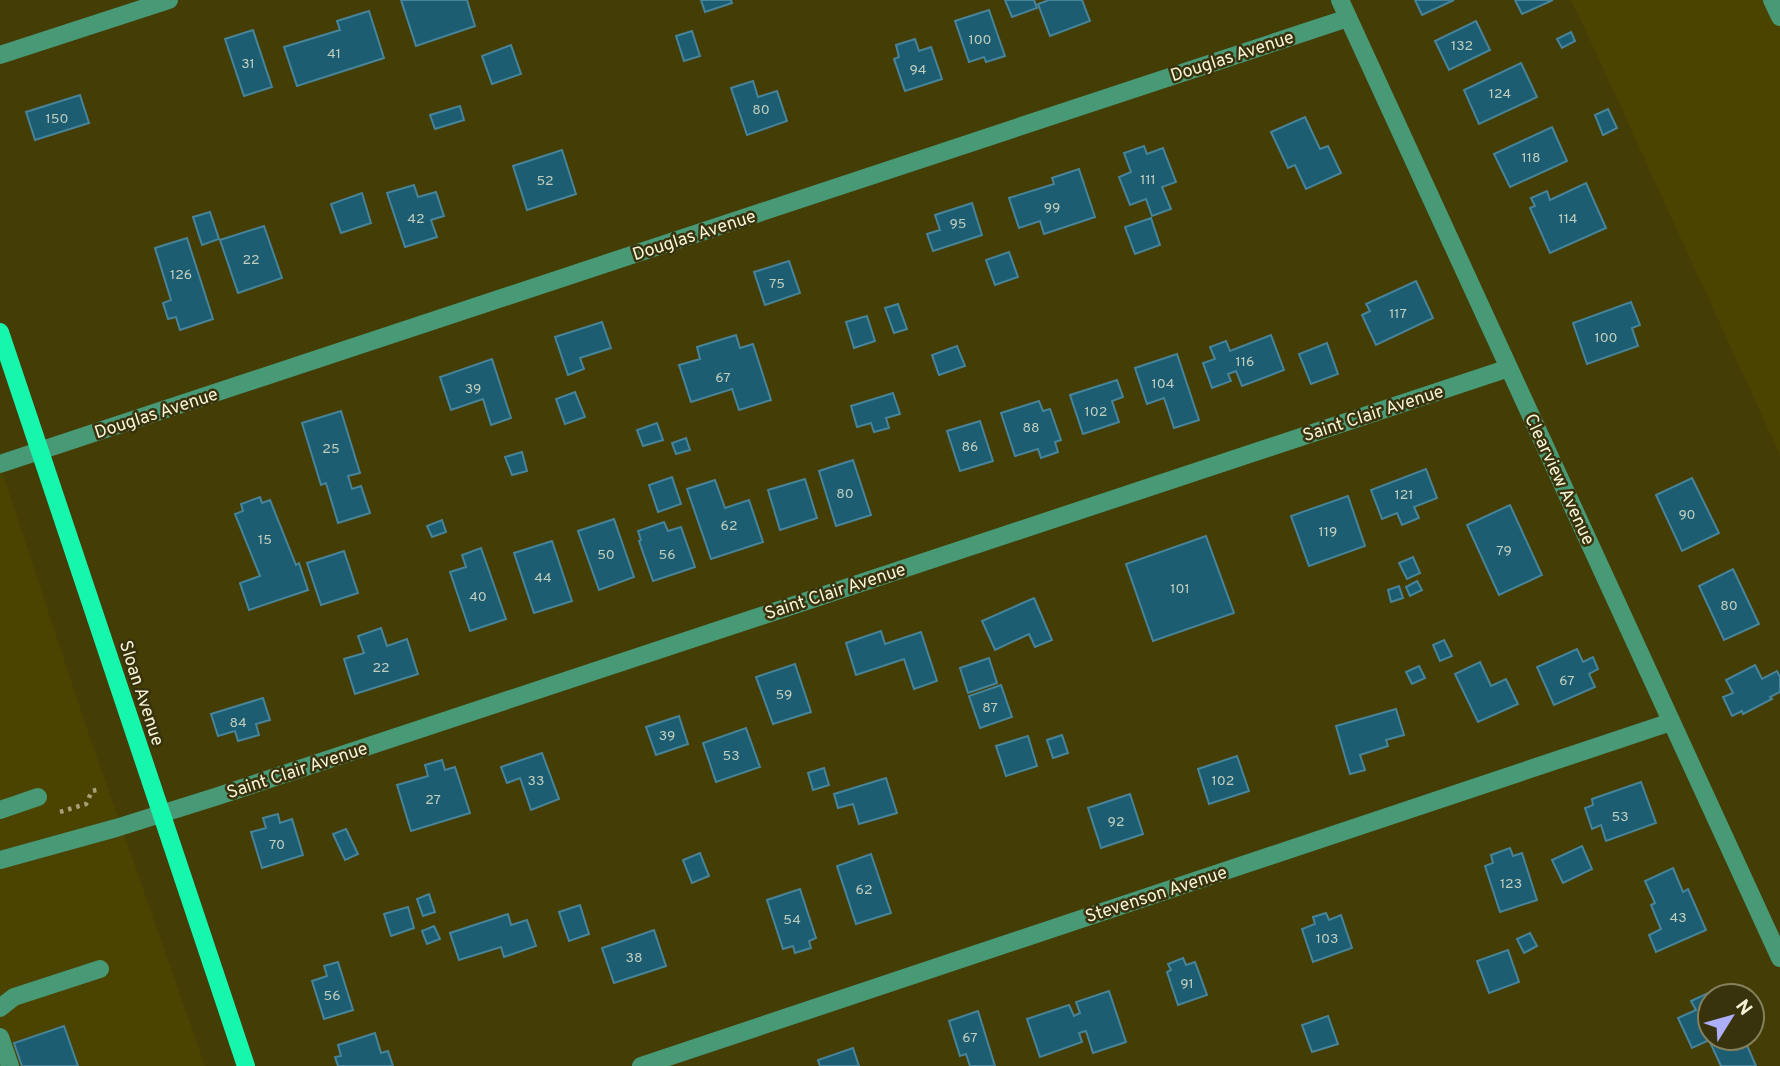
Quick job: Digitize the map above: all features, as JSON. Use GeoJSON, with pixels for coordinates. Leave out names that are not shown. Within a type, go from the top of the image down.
{"type":"FeatureCollection","features":[{"type":"Feature","properties":{"kind":"main road","name":"Sloan Avenue"},"geometry":{"type":"LineString","coordinates":[[0,332],[246,1066]]}},
{"type":"Feature","properties":{"kind":"street"},"geometry":{"type":"LineString","coordinates":[[0,55],[169,0]]}},
{"type":"Feature","properties":{"kind":"street","name":"Clearview Avenue"},"geometry":{"type":"LineString","coordinates":[[1340,0],[1780,958]]}},
{"type":"Feature","properties":{"kind":"street"},"geometry":{"type":"LineString","coordinates":[[1772,0],[1780,17]]}},
{"type":"Feature","properties":{"kind":"street","name":"Douglas Avenue"},"geometry":{"type":"LineString","coordinates":[[0,464],[1348,18]]}},
{"type":"Feature","properties":{"kind":"street","name":"Saint Clair Avenue"},"geometry":{"type":"LineString","coordinates":[[0,860],[116,828],[228,792],[1509,368]]}},
{"type":"Feature","properties":{"kind":"street","name":"Stevenson Avenue"},"geometry":{"type":"LineString","coordinates":[[641,1066],[1671,722]]}},
{"type":"Feature","properties":{"kind":"street"},"geometry":{"type":"LineString","coordinates":[[0,810],[38,797]]}},
{"type":"Feature","properties":{"kind":"street"},"geometry":{"type":"LineString","coordinates":[[0,1008],[14,998],[100,969]]}},
{"type":"Feature","properties":{"kind":"street"},"geometry":{"type":"LineString","coordinates":[[0,1037],[10,1066]]}},
{"type":"Feature","properties":{"kind":"path"},"geometry":{"type":"LineString","coordinates":[[60,812],[86,804],[92,791],[101,789]]}},
{"type":"Feature","properties":{"kind":"shaded area"},"geometry":{"type":"Polygon","coordinates":[[[1571,0],[1780,0],[1780,455],[1590,40],[1571,0]]]}},
{"type":"Feature","properties":{"kind":"shaded area"},"geometry":{"type":"Polygon","coordinates":[[[0,465],[85,723],[205,1066],[0,1066],[0,465]]]}},
{"type":"Feature","properties":{"kind":"building"},"geometry":{"type":"Polygon","coordinates":[[[401,0],[467,0],[475,26],[416,46],[401,0]]]}},
{"type":"Feature","properties":{"kind":"building"},"geometry":{"type":"Polygon","coordinates":[[[701,0],[731,0],[732,3],[705,12],[701,0]]]}},
{"type":"Feature","properties":{"kind":"building"},"geometry":{"type":"Polygon","coordinates":[[[1005,0],[1034,0],[1037,8],[1012,17],[1005,0]]]}},
{"type":"Feature","properties":{"kind":"building"},"geometry":{"type":"Polygon","coordinates":[[[1049,0],[1082,0],[1090,21],[1050,36],[1038,4],[1049,0]]]}},
{"type":"Feature","properties":{"kind":"building"},"geometry":{"type":"Polygon","coordinates":[[[1415,0],[1454,0],[1422,15],[1415,0]]]}},
{"type":"Feature","properties":{"kind":"building"},"geometry":{"type":"Polygon","coordinates":[[[1515,0],[1553,0],[1522,14],[1515,0]]]}},
{"type":"Feature","properties":{"kind":"building"},"geometry":{"type":"Polygon","coordinates":[[[989,10],[1005,56],[986,62],[984,57],[969,62],[955,21],[989,10]]]}},
{"type":"Feature","properties":{"kind":"building"},"geometry":{"type":"Polygon","coordinates":[[[369,11],[384,58],[297,86],[284,47],[340,30],[337,21],[369,11]]]}},
{"type":"Feature","properties":{"kind":"building"},"geometry":{"type":"Polygon","coordinates":[[[1476,21],[1490,50],[1449,70],[1435,41],[1476,21]]]}},
{"type":"Feature","properties":{"kind":"building"},"geometry":{"type":"Polygon","coordinates":[[[253,30],[272,87],[244,96],[225,39],[253,30]]]}},
{"type":"Feature","properties":{"kind":"building"},"geometry":{"type":"Polygon","coordinates":[[[692,31],[700,56],[684,61],[676,36],[692,31]]]}},
{"type":"Feature","properties":{"kind":"building"},"geometry":{"type":"Polygon","coordinates":[[[1571,32],[1575,41],[1562,48],[1557,39],[1571,32]]]}},
{"type":"Feature","properties":{"kind":"building"},"geometry":{"type":"Polygon","coordinates":[[[915,39],[919,51],[931,47],[942,79],[905,91],[894,59],[899,57],[896,45],[915,39]]]}},
{"type":"Feature","properties":{"kind":"building"},"geometry":{"type":"Polygon","coordinates":[[[511,45],[521,74],[492,84],[482,56],[511,45]]]}},
{"type":"Feature","properties":{"kind":"building"},"geometry":{"type":"Polygon","coordinates":[[[1521,63],[1537,97],[1479,124],[1464,90],[1521,63]]]}},
{"type":"Feature","properties":{"kind":"building"},"geometry":{"type":"Polygon","coordinates":[[[753,81],[758,97],[777,91],[787,121],[747,135],[731,88],[753,81]]]}},
{"type":"Feature","properties":{"kind":"building"},"geometry":{"type":"Polygon","coordinates":[[[80,95],[89,123],[35,140],[26,112],[80,95]]]}},
{"type":"Feature","properties":{"kind":"building"},"geometry":{"type":"Polygon","coordinates":[[[460,106],[464,120],[435,129],[430,115],[460,106]]]}},
{"type":"Feature","properties":{"kind":"building"},"geometry":{"type":"Polygon","coordinates":[[[1608,109],[1617,128],[1603,135],[1595,115],[1608,109]]]}},
{"type":"Feature","properties":{"kind":"building"},"geometry":{"type":"Polygon","coordinates":[[[1305,117],[1320,149],[1328,146],[1341,173],[1306,189],[1295,165],[1288,168],[1271,132],[1305,117]]]}},
{"type":"Feature","properties":{"kind":"building"},"geometry":{"type":"Polygon","coordinates":[[[1552,127],[1567,161],[1510,187],[1494,154],[1552,127]]]}},
{"type":"Feature","properties":{"kind":"building"},"geometry":{"type":"Polygon","coordinates":[[[1144,146],[1147,154],[1163,148],[1176,182],[1162,187],[1171,209],[1152,216],[1146,199],[1130,205],[1119,177],[1131,172],[1124,153],[1144,146]]]}},
{"type":"Feature","properties":{"kind":"building"},"geometry":{"type":"Polygon","coordinates":[[[562,150],[576,194],[527,210],[513,166],[562,150]]]}},
{"type":"Feature","properties":{"kind":"building"},"geometry":{"type":"Polygon","coordinates":[[[1079,169],[1095,217],[1044,234],[1040,221],[1019,228],[1009,198],[1054,184],[1052,178],[1079,169]]]}},
{"type":"Feature","properties":{"kind":"building"},"geometry":{"type":"Polygon","coordinates":[[[1586,183],[1606,228],[1550,253],[1530,208],[1535,206],[1531,198],[1547,191],[1550,200],[1586,183]]]}},
{"type":"Feature","properties":{"kind":"building"},"geometry":{"type":"Polygon","coordinates":[[[414,185],[418,197],[436,192],[444,216],[431,220],[437,237],[405,247],[387,193],[414,185]]]}},
{"type":"Feature","properties":{"kind":"building"},"geometry":{"type":"Polygon","coordinates":[[[362,193],[371,223],[341,233],[331,204],[362,193]]]}},
{"type":"Feature","properties":{"kind":"building"},"geometry":{"type":"Polygon","coordinates":[[[972,203],[982,235],[933,251],[927,234],[940,230],[935,215],[972,203]]]}},
{"type":"Feature","properties":{"kind":"building"},"geometry":{"type":"Polygon","coordinates":[[[210,212],[219,239],[202,245],[193,217],[210,212]]]}},
{"type":"Feature","properties":{"kind":"building"},"geometry":{"type":"Polygon","coordinates":[[[1151,218],[1160,245],[1135,254],[1125,227],[1151,218]]]}},
{"type":"Feature","properties":{"kind":"building"},"geometry":{"type":"Polygon","coordinates":[[[264,226],[282,278],[238,293],[220,240],[264,226]]]}},
{"type":"Feature","properties":{"kind":"building"},"geometry":{"type":"Polygon","coordinates":[[[187,238],[213,319],[180,330],[176,317],[168,319],[163,303],[171,300],[155,248],[187,238]]]}},
{"type":"Feature","properties":{"kind":"building"},"geometry":{"type":"Polygon","coordinates":[[[1009,252],[1018,277],[995,285],[986,260],[1009,252]]]}},
{"type":"Feature","properties":{"kind":"building"},"geometry":{"type":"Polygon","coordinates":[[[789,261],[800,293],[765,305],[754,272],[789,261]]]}},
{"type":"Feature","properties":{"kind":"building"},"geometry":{"type":"Polygon","coordinates":[[[1416,281],[1433,318],[1376,345],[1362,315],[1370,311],[1366,304],[1416,281]]]}},
{"type":"Feature","properties":{"kind":"building"},"geometry":{"type":"Polygon","coordinates":[[[1631,302],[1640,325],[1632,328],[1638,346],[1587,364],[1573,323],[1631,302]]]}},
{"type":"Feature","properties":{"kind":"building"},"geometry":{"type":"Polygon","coordinates":[[[898,304],[907,329],[894,333],[885,308],[898,304]]]}},
{"type":"Feature","properties":{"kind":"building"},"geometry":{"type":"Polygon","coordinates":[[[867,316],[875,341],[854,348],[846,322],[867,316]]]}},
{"type":"Feature","properties":{"kind":"building"},"geometry":{"type":"Polygon","coordinates":[[[602,322],[611,348],[580,358],[584,369],[568,375],[555,337],[602,322]]]}},
{"type":"Feature","properties":{"kind":"building"},"geometry":{"type":"Polygon","coordinates":[[[736,335],[740,348],[753,344],[771,400],[739,410],[732,389],[691,402],[679,365],[700,359],[697,347],[736,335]]]}},
{"type":"Feature","properties":{"kind":"building"},"geometry":{"type":"Polygon","coordinates":[[[1271,335],[1284,370],[1242,386],[1236,371],[1228,374],[1231,381],[1212,388],[1203,363],[1215,359],[1210,347],[1226,341],[1230,351],[1271,335]]]}},
{"type":"Feature","properties":{"kind":"building"},"geometry":{"type":"Polygon","coordinates":[[[1327,343],[1338,374],[1311,384],[1299,354],[1327,343]]]}},
{"type":"Feature","properties":{"kind":"building"},"geometry":{"type":"Polygon","coordinates":[[[957,346],[965,366],[939,375],[932,355],[957,346]]]}},
{"type":"Feature","properties":{"kind":"building"},"geometry":{"type":"Polygon","coordinates":[[[1177,354],[1199,420],[1174,428],[1164,398],[1147,404],[1135,368],[1177,354]]]}},
{"type":"Feature","properties":{"kind":"building"},"geometry":{"type":"Polygon","coordinates":[[[492,359],[511,418],[491,425],[483,399],[451,410],[440,377],[492,359]]]}},
{"type":"Feature","properties":{"kind":"building"},"geometry":{"type":"Polygon","coordinates":[[[1117,380],[1123,397],[1112,401],[1119,422],[1083,434],[1070,395],[1117,380]]]}},
{"type":"Feature","properties":{"kind":"building"},"geometry":{"type":"Polygon","coordinates":[[[575,392],[585,417],[565,424],[556,399],[575,392]]]}},
{"type":"Feature","properties":{"kind":"building"},"geometry":{"type":"Polygon","coordinates":[[[893,393],[900,414],[886,418],[889,428],[874,432],[871,423],[857,427],[851,406],[893,393]]]}},
{"type":"Feature","properties":{"kind":"building"},"geometry":{"type":"Polygon","coordinates":[[[1039,401],[1043,411],[1050,409],[1061,440],[1055,442],[1058,452],[1041,458],[1038,449],[1015,456],[1001,413],[1039,401]]]}},
{"type":"Feature","properties":{"kind":"building"},"geometry":{"type":"Polygon","coordinates":[[[341,411],[360,473],[348,476],[352,489],[361,486],[370,513],[338,523],[326,483],[321,485],[302,423],[341,411]]]}},
{"type":"Feature","properties":{"kind":"building"},"geometry":{"type":"Polygon","coordinates":[[[980,421],[993,461],[960,471],[947,431],[980,421]]]}},
{"type":"Feature","properties":{"kind":"building"},"geometry":{"type":"Polygon","coordinates":[[[657,423],[663,440],[643,446],[637,430],[657,423]]]}},
{"type":"Feature","properties":{"kind":"building"},"geometry":{"type":"Polygon","coordinates":[[[686,438],[690,450],[676,454],[672,443],[686,438]]]}},
{"type":"Feature","properties":{"kind":"building"},"geometry":{"type":"Polygon","coordinates":[[[522,452],[527,471],[512,475],[505,457],[522,452]]]}},
{"type":"Feature","properties":{"kind":"building"},"geometry":{"type":"Polygon","coordinates":[[[853,460],[871,515],[836,526],[819,471],[853,460]]]}},
{"type":"Feature","properties":{"kind":"building"},"geometry":{"type":"Polygon","coordinates":[[[1426,469],[1437,498],[1414,507],[1419,518],[1402,525],[1397,513],[1382,519],[1371,490],[1426,469]]]}},
{"type":"Feature","properties":{"kind":"building"},"geometry":{"type":"Polygon","coordinates":[[[672,477],[681,504],[658,512],[649,485],[672,477]]]}},
{"type":"Feature","properties":{"kind":"building"},"geometry":{"type":"Polygon","coordinates":[[[1692,478],[1719,533],[1682,551],[1656,495],[1692,478]]]}},
{"type":"Feature","properties":{"kind":"building"},"geometry":{"type":"Polygon","coordinates":[[[805,479],[817,518],[780,530],[768,490],[805,479]]]}},
{"type":"Feature","properties":{"kind":"building"},"geometry":{"type":"Polygon","coordinates":[[[715,480],[725,508],[749,500],[763,542],[711,559],[687,489],[715,480]]]}},
{"type":"Feature","properties":{"kind":"building"},"geometry":{"type":"Polygon","coordinates":[[[1348,496],[1365,546],[1309,566],[1291,516],[1348,496]]]}},
{"type":"Feature","properties":{"kind":"building"},"geometry":{"type":"Polygon","coordinates":[[[260,497],[262,503],[270,500],[296,565],[299,563],[308,590],[249,610],[240,583],[260,576],[235,514],[243,511],[241,504],[260,497]]]}},
{"type":"Feature","properties":{"kind":"building"},"geometry":{"type":"Polygon","coordinates":[[[1510,505],[1542,575],[1499,595],[1467,525],[1510,505]]]}},
{"type":"Feature","properties":{"kind":"building"},"geometry":{"type":"Polygon","coordinates":[[[614,519],[634,577],[599,590],[578,531],[614,519]]]}},
{"type":"Feature","properties":{"kind":"building"},"geometry":{"type":"Polygon","coordinates":[[[442,520],[446,532],[432,537],[427,526],[442,520]]]}},
{"type":"Feature","properties":{"kind":"building"},"geometry":{"type":"Polygon","coordinates":[[[664,522],[668,531],[681,527],[695,567],[653,581],[638,531],[664,522]]]}},
{"type":"Feature","properties":{"kind":"building"},"geometry":{"type":"Polygon","coordinates":[[[1206,536],[1234,613],[1153,641],[1126,564],[1206,536]]]}},
{"type":"Feature","properties":{"kind":"building"},"geometry":{"type":"Polygon","coordinates":[[[552,541],[572,601],[534,613],[514,553],[552,541]]]}},
{"type":"Feature","properties":{"kind":"building"},"geometry":{"type":"Polygon","coordinates":[[[481,548],[506,619],[470,631],[450,572],[466,567],[462,555],[481,548]]]}},
{"type":"Feature","properties":{"kind":"building"},"geometry":{"type":"Polygon","coordinates":[[[344,551],[358,593],[321,605],[307,563],[344,551]]]}},
{"type":"Feature","properties":{"kind":"building"},"geometry":{"type":"Polygon","coordinates":[[[1413,557],[1420,573],[1407,579],[1399,563],[1413,557]]]}},
{"type":"Feature","properties":{"kind":"building"},"geometry":{"type":"Polygon","coordinates":[[[1733,569],[1759,624],[1724,640],[1699,586],[1733,569]]]}},
{"type":"Feature","properties":{"kind":"building"},"geometry":{"type":"Polygon","coordinates":[[[1417,581],[1422,590],[1410,596],[1406,587],[1417,581]]]}},
{"type":"Feature","properties":{"kind":"building"},"geometry":{"type":"Polygon","coordinates":[[[1399,586],[1403,598],[1391,602],[1388,590],[1399,586]]]}},
{"type":"Feature","properties":{"kind":"building"},"geometry":{"type":"Polygon","coordinates":[[[1034,598],[1052,640],[1035,647],[1029,634],[995,650],[982,621],[1034,598]]]}},
{"type":"Feature","properties":{"kind":"building"},"geometry":{"type":"Polygon","coordinates":[[[381,628],[387,646],[407,639],[418,674],[355,694],[344,659],[364,653],[358,636],[381,628]]]}},
{"type":"Feature","properties":{"kind":"building"},"geometry":{"type":"Polygon","coordinates":[[[881,631],[885,644],[921,632],[937,681],[914,689],[904,659],[856,675],[846,643],[881,631]]]}},
{"type":"Feature","properties":{"kind":"building"},"geometry":{"type":"Polygon","coordinates":[[[1444,640],[1452,656],[1440,661],[1433,645],[1444,640]]]}},
{"type":"Feature","properties":{"kind":"building"},"geometry":{"type":"Polygon","coordinates":[[[1577,649],[1583,662],[1593,657],[1598,669],[1589,674],[1595,687],[1554,705],[1537,667],[1577,649]]]}},
{"type":"Feature","properties":{"kind":"building"},"geometry":{"type":"Polygon","coordinates":[[[989,658],[997,683],[968,693],[960,668],[989,658]]]}},
{"type":"Feature","properties":{"kind":"building"},"geometry":{"type":"Polygon","coordinates":[[[1480,662],[1491,686],[1506,679],[1518,704],[1478,722],[1455,674],[1480,662]]]}},
{"type":"Feature","properties":{"kind":"building"},"geometry":{"type":"Polygon","coordinates":[[[795,664],[811,712],[773,724],[756,677],[795,664]]]}},
{"type":"Feature","properties":{"kind":"building"},"geometry":{"type":"Polygon","coordinates":[[[1755,665],[1762,679],[1777,671],[1780,677],[1780,692],[1743,714],[1742,711],[1732,716],[1723,697],[1733,693],[1726,680],[1755,665]]]}},
{"type":"Feature","properties":{"kind":"building"},"geometry":{"type":"Polygon","coordinates":[[[1419,666],[1425,678],[1412,684],[1406,672],[1419,666]]]}},
{"type":"Feature","properties":{"kind":"building"},"geometry":{"type":"Polygon","coordinates":[[[1001,685],[1012,717],[980,728],[969,696],[1001,685]]]}},
{"type":"Feature","properties":{"kind":"building"},"geometry":{"type":"Polygon","coordinates":[[[263,698],[270,720],[256,724],[259,735],[238,741],[235,731],[218,736],[211,714],[263,698]]]}},
{"type":"Feature","properties":{"kind":"building"},"geometry":{"type":"Polygon","coordinates":[[[1396,709],[1404,735],[1386,740],[1388,746],[1360,755],[1365,770],[1350,774],[1336,726],[1396,709]]]}},
{"type":"Feature","properties":{"kind":"building"},"geometry":{"type":"Polygon","coordinates":[[[679,716],[688,744],[656,755],[646,727],[679,716]]]}},
{"type":"Feature","properties":{"kind":"building"},"geometry":{"type":"Polygon","coordinates":[[[746,728],[760,767],[716,782],[703,743],[746,728]]]}},
{"type":"Feature","properties":{"kind":"building"},"geometry":{"type":"Polygon","coordinates":[[[1062,735],[1068,753],[1053,758],[1047,740],[1062,735]]]}},
{"type":"Feature","properties":{"kind":"building"},"geometry":{"type":"Polygon","coordinates":[[[1028,736],[1037,766],[1006,776],[996,746],[1028,736]]]}},
{"type":"Feature","properties":{"kind":"building"},"geometry":{"type":"Polygon","coordinates":[[[542,753],[559,799],[531,810],[520,778],[507,783],[501,767],[542,753]]]}},
{"type":"Feature","properties":{"kind":"building"},"geometry":{"type":"Polygon","coordinates":[[[1237,756],[1249,791],[1209,804],[1198,769],[1237,756]]]}},
{"type":"Feature","properties":{"kind":"building"},"geometry":{"type":"Polygon","coordinates":[[[442,760],[445,770],[455,767],[470,813],[411,831],[397,785],[428,776],[425,765],[442,760]]]}},
{"type":"Feature","properties":{"kind":"building"},"geometry":{"type":"Polygon","coordinates":[[[824,768],[829,785],[813,790],[808,773],[824,768]]]}},
{"type":"Feature","properties":{"kind":"building"},"geometry":{"type":"Polygon","coordinates":[[[886,778],[897,813],[859,824],[853,804],[838,808],[834,794],[886,778]]]}},
{"type":"Feature","properties":{"kind":"building"},"geometry":{"type":"Polygon","coordinates":[[[1641,782],[1656,823],[1606,841],[1601,825],[1592,829],[1585,808],[1593,805],[1592,799],[1641,782]]]}},
{"type":"Feature","properties":{"kind":"building"},"geometry":{"type":"Polygon","coordinates":[[[1130,794],[1143,834],[1101,848],[1088,808],[1130,794]]]}},
{"type":"Feature","properties":{"kind":"building"},"geometry":{"type":"Polygon","coordinates":[[[278,814],[280,823],[292,819],[303,855],[262,868],[251,832],[266,828],[263,818],[278,814]]]}},
{"type":"Feature","properties":{"kind":"building"},"geometry":{"type":"Polygon","coordinates":[[[346,829],[358,854],[345,860],[333,834],[346,829]]]}},
{"type":"Feature","properties":{"kind":"building"},"geometry":{"type":"Polygon","coordinates":[[[1582,846],[1592,869],[1563,883],[1552,860],[1582,846]]]}},
{"type":"Feature","properties":{"kind":"building"},"geometry":{"type":"Polygon","coordinates":[[[1510,848],[1513,856],[1522,853],[1537,900],[1500,912],[1485,866],[1493,863],[1491,855],[1510,848]]]}},
{"type":"Feature","properties":{"kind":"building"},"geometry":{"type":"Polygon","coordinates":[[[700,853],[709,876],[692,883],[683,860],[700,853]]]}},
{"type":"Feature","properties":{"kind":"building"},"geometry":{"type":"Polygon","coordinates":[[[871,854],[891,913],[856,924],[837,866],[871,854]]]}},
{"type":"Feature","properties":{"kind":"building"},"geometry":{"type":"Polygon","coordinates":[[[1673,868],[1683,892],[1688,889],[1706,930],[1656,952],[1649,935],[1661,929],[1651,905],[1655,903],[1645,881],[1673,868]]]}},
{"type":"Feature","properties":{"kind":"building"},"geometry":{"type":"Polygon","coordinates":[[[800,889],[816,938],[809,941],[811,948],[795,953],[793,946],[783,949],[767,900],[800,889]]]}},
{"type":"Feature","properties":{"kind":"building"},"geometry":{"type":"Polygon","coordinates":[[[429,894],[435,912],[423,916],[417,899],[429,894]]]}},
{"type":"Feature","properties":{"kind":"building"},"geometry":{"type":"Polygon","coordinates":[[[580,905],[589,934],[569,941],[559,912],[580,905]]]}},
{"type":"Feature","properties":{"kind":"building"},"geometry":{"type":"Polygon","coordinates":[[[408,907],[414,928],[391,936],[384,914],[408,907]]]}},
{"type":"Feature","properties":{"kind":"building"},"geometry":{"type":"Polygon","coordinates":[[[1326,913],[1329,920],[1341,915],[1352,948],[1313,962],[1302,929],[1315,924],[1313,917],[1326,913]]]}},
{"type":"Feature","properties":{"kind":"building"},"geometry":{"type":"Polygon","coordinates":[[[508,914],[511,925],[527,920],[536,946],[504,957],[501,947],[459,960],[450,933],[508,914]]]}},
{"type":"Feature","properties":{"kind":"building"},"geometry":{"type":"Polygon","coordinates":[[[434,926],[440,939],[427,944],[422,931],[434,926]]]}},
{"type":"Feature","properties":{"kind":"building"},"geometry":{"type":"Polygon","coordinates":[[[654,930],[666,966],[614,983],[602,948],[654,930]]]}},
{"type":"Feature","properties":{"kind":"building"},"geometry":{"type":"Polygon","coordinates":[[[1530,933],[1537,946],[1524,953],[1517,939],[1530,933]]]}},
{"type":"Feature","properties":{"kind":"building"},"geometry":{"type":"Polygon","coordinates":[[[1508,950],[1519,982],[1489,993],[1477,961],[1508,950]]]}},
{"type":"Feature","properties":{"kind":"building"},"geometry":{"type":"Polygon","coordinates":[[[1183,958],[1186,965],[1195,962],[1207,995],[1178,1005],[1167,972],[1171,970],[1168,964],[1183,958]]]}},
{"type":"Feature","properties":{"kind":"building"},"geometry":{"type":"Polygon","coordinates":[[[338,962],[353,1010],[324,1019],[312,981],[327,976],[324,966],[338,962]]]}},
{"type":"Feature","properties":{"kind":"building"},"geometry":{"type":"Polygon","coordinates":[[[1109,991],[1126,1042],[1093,1053],[1086,1031],[1079,1033],[1082,1042],[1040,1057],[1027,1019],[1069,1005],[1074,1016],[1080,1013],[1076,1002],[1109,991]]]}},
{"type":"Feature","properties":{"kind":"building"},"geometry":{"type":"Polygon","coordinates":[[[1696,1010],[1696,1046],[1692,1048],[1678,1018],[1696,1010]]]}},
{"type":"Feature","properties":{"kind":"building"},"geometry":{"type":"Polygon","coordinates":[[[978,1011],[995,1066],[970,1066],[966,1054],[960,1056],[949,1021],[978,1011]]]}},
{"type":"Feature","properties":{"kind":"building"},"geometry":{"type":"Polygon","coordinates":[[[1328,1016],[1338,1044],[1312,1052],[1302,1025],[1328,1016]]]}},
{"type":"Feature","properties":{"kind":"building"},"geometry":{"type":"Polygon","coordinates":[[[64,1026],[78,1066],[22,1066],[14,1043],[64,1026]]]}},
{"type":"Feature","properties":{"kind":"building"},"geometry":{"type":"Polygon","coordinates":[[[375,1033],[381,1053],[388,1051],[393,1066],[338,1066],[335,1057],[341,1056],[338,1045],[375,1033]]]}},
{"type":"Feature","properties":{"kind":"building"},"geometry":{"type":"Polygon","coordinates":[[[853,1048],[859,1066],[820,1066],[818,1060],[853,1048]]]}},
{"type":"Feature","properties":{"kind":"building"},"geometry":{"type":"Polygon","coordinates":[[[1715,1052],[1750,1052],[1756,1066],[1721,1066],[1715,1052]]]}}]}
